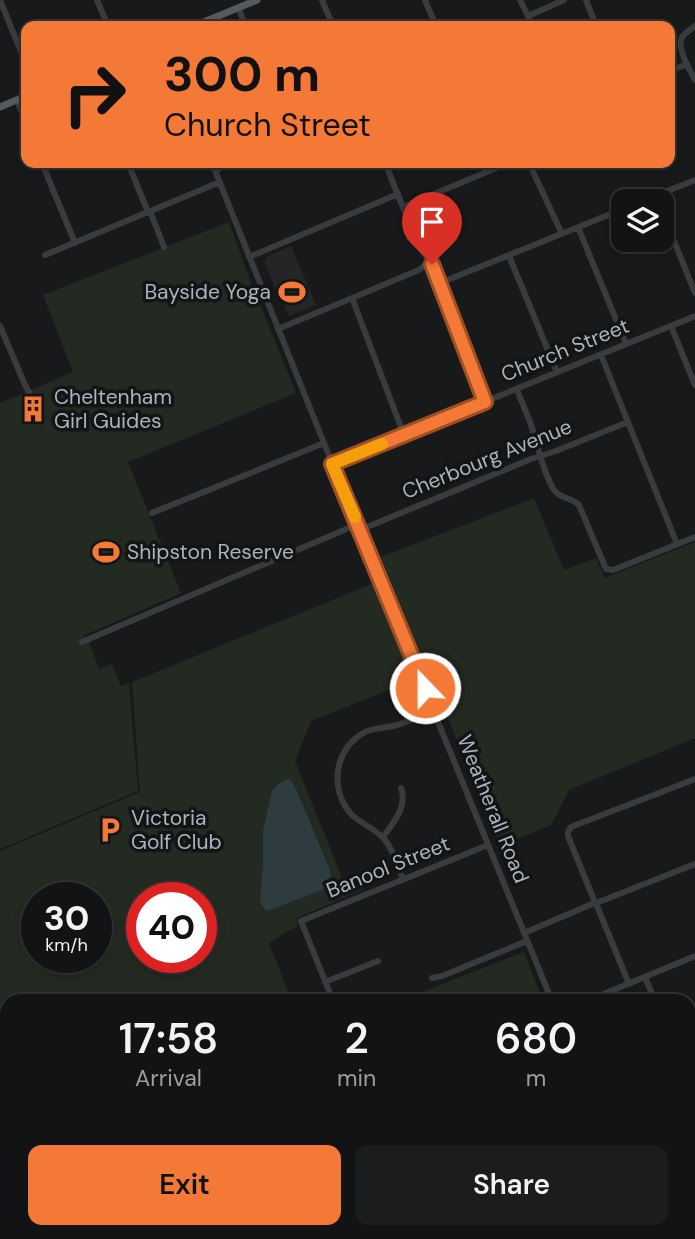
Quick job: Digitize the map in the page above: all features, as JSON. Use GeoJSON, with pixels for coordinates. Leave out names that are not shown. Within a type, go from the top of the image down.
{"type":"FeatureCollection","features":[{"type":"Feature","properties":{"kind":"main road"},"geometry":{"type":"LineString","coordinates":[[206,21],[251,1]]}},
{"type":"Feature","properties":{"kind":"main road"},"geometry":{"type":"LineString","coordinates":[[0,107],[21,98]]}},
{"type":"Feature","properties":{"kind":"street"},"geometry":{"type":"LineString","coordinates":[[0,0],[21,52]]}},
{"type":"Feature","properties":{"kind":"street"},"geometry":{"type":"LineString","coordinates":[[97,0],[106,21]]}},
{"type":"Feature","properties":{"kind":"street"},"geometry":{"type":"LineString","coordinates":[[322,0],[331,21]]}},
{"type":"Feature","properties":{"kind":"street"},"geometry":{"type":"LineString","coordinates":[[425,0],[434,21]]}},
{"type":"Feature","properties":{"kind":"street"},"geometry":{"type":"LineString","coordinates":[[520,0],[530,21]]}},
{"type":"Feature","properties":{"kind":"street"},"geometry":{"type":"LineString","coordinates":[[528,16],[564,0]]}},
{"type":"Feature","properties":{"kind":"street"},"geometry":{"type":"LineString","coordinates":[[586,0],[594,21]]}},
{"type":"Feature","properties":{"kind":"street"},"geometry":{"type":"LineString","coordinates":[[238,8],[244,21]]}},
{"type":"Feature","properties":{"kind":"street"},"geometry":{"type":"LineString","coordinates":[[695,26],[682,37],[680,43],[695,80]]}},
{"type":"Feature","properties":{"kind":"street"},"geometry":{"type":"LineString","coordinates":[[675,69],[687,64]]}},
{"type":"Feature","properties":{"kind":"street"},"geometry":{"type":"LineString","coordinates":[[17,100],[21,111]]}},
{"type":"Feature","properties":{"kind":"street"},"geometry":{"type":"LineString","coordinates":[[44,168],[75,243]]}},
{"type":"Feature","properties":{"kind":"street"},"geometry":{"type":"LineString","coordinates":[[130,168],[164,247]]}},
{"type":"Feature","properties":{"kind":"street","name":"Weatherall Road"},"geometry":{"type":"LineString","coordinates":[[213,168],[549,994]]}},
{"type":"Feature","properties":{"kind":"street"},"geometry":{"type":"LineString","coordinates":[[387,168],[419,247],[440,283],[485,402]]}},
{"type":"Feature","properties":{"kind":"street"},"geometry":{"type":"LineString","coordinates":[[403,207],[496,168]]}},
{"type":"Feature","properties":{"kind":"street"},"geometry":{"type":"LineString","coordinates":[[531,168],[562,234]]}},
{"type":"Feature","properties":{"kind":"street"},"geometry":{"type":"LineString","coordinates":[[672,189],[695,180]]}},
{"type":"Feature","properties":{"kind":"street"},"geometry":{"type":"LineString","coordinates":[[45,255],[220,183]]}},
{"type":"Feature","properties":{"kind":"street"},"geometry":{"type":"LineString","coordinates":[[249,257],[398,194]]}},
{"type":"Feature","properties":{"kind":"street"},"geometry":{"type":"LineString","coordinates":[[440,283],[611,214]]}},
{"type":"Feature","properties":{"kind":"street"},"geometry":{"type":"LineString","coordinates":[[578,227],[626,344]]}},
{"type":"Feature","properties":{"kind":"street"},"geometry":{"type":"LineString","coordinates":[[674,241],[695,293]]}},
{"type":"Feature","properties":{"kind":"street"},"geometry":{"type":"LineString","coordinates":[[509,256],[557,372]]}},
{"type":"Feature","properties":{"kind":"street"},"geometry":{"type":"LineString","coordinates":[[278,329],[421,269],[429,261]]}},
{"type":"Feature","properties":{"kind":"street"},"geometry":{"type":"LineString","coordinates":[[352,298],[404,435]]}},
{"type":"Feature","properties":{"kind":"street","name":"Church Street"},"geometry":{"type":"LineString","coordinates":[[332,464],[695,316]]}},
{"type":"Feature","properties":{"kind":"street"},"geometry":{"type":"LineString","coordinates":[[0,326],[29,392]]}},
{"type":"Feature","properties":{"kind":"street"},"geometry":{"type":"LineString","coordinates":[[671,326],[695,385]]}},
{"type":"Feature","properties":{"kind":"street"},"geometry":{"type":"LineString","coordinates":[[601,355],[677,544]]}},
{"type":"Feature","properties":{"kind":"street"},"geometry":{"type":"LineString","coordinates":[[517,389],[555,492],[579,505],[606,569],[613,570],[695,537]]}},
{"type":"Feature","properties":{"kind":"street","name":"Cherbourg Avenue"},"geometry":{"type":"LineString","coordinates":[[82,642],[359,527],[628,422]]}},
{"type":"Feature","properties":{"kind":"street"},"geometry":{"type":"LineString","coordinates":[[152,513],[324,443]]}},
{"type":"Feature","properties":{"kind":"street"},"geometry":{"type":"LineString","coordinates":[[403,879],[383,837],[358,820],[343,802],[337,782],[338,770],[342,756],[351,743],[367,732],[380,727],[395,726],[434,710]]}},
{"type":"Feature","properties":{"kind":"street"},"geometry":{"type":"LineString","coordinates":[[629,984],[568,832],[572,827],[695,779]]}},
{"type":"Feature","properties":{"kind":"street"},"geometry":{"type":"LineString","coordinates":[[383,837],[403,805],[401,788]]}},
{"type":"Feature","properties":{"kind":"street","name":"Banool Street"},"geometry":{"type":"LineString","coordinates":[[325,982],[301,921],[488,845]]}},
{"type":"Feature","properties":{"kind":"street"},"geometry":{"type":"LineString","coordinates":[[524,933],[695,864]]}},
{"type":"Feature","properties":{"kind":"street"},"geometry":{"type":"LineString","coordinates":[[432,978],[527,941]]}},
{"type":"Feature","properties":{"kind":"street"},"geometry":{"type":"LineString","coordinates":[[604,994],[695,957]]}},
{"type":"Feature","properties":{"kind":"street"},"geometry":{"type":"LineString","coordinates":[[330,994],[325,982],[379,961]]}},
{"type":"Feature","properties":{"kind":"street"},"geometry":{"type":"LineString","coordinates":[[645,977],[652,994]]}},
{"type":"Feature","properties":{"kind":"shaded area"},"geometry":{"type":"Polygon","coordinates":[[[229,222],[296,393],[128,462],[181,593],[83,636],[89,642],[99,669],[112,664],[121,686],[129,683],[138,791],[0,849],[0,403],[73,372],[43,295],[229,222]]]}},
{"type":"Feature","properties":{"kind":"shaded area"},"geometry":{"type":"Polygon","coordinates":[[[291,246],[316,305],[289,316],[264,261],[266,257],[291,246]]]}},
{"type":"Feature","properties":{"kind":"shaded area"},"geometry":{"type":"Polygon","coordinates":[[[534,498],[564,570],[596,558],[605,578],[695,542],[695,738],[569,790],[551,825],[501,846],[381,557],[534,498]]]}},
{"type":"Feature","properties":{"kind":"shaded area","name":"Victoria Golf Club"},"geometry":{"type":"Polygon","coordinates":[[[374,583],[414,680],[311,721],[295,761],[347,890],[360,885],[364,889],[297,918],[297,927],[269,943],[289,994],[0,994],[0,851],[140,792],[132,682],[374,583]]]}},
{"type":"Feature","properties":{"kind":"shaded area"},"geometry":{"type":"Polygon","coordinates":[[[288,779],[296,789],[329,868],[330,878],[322,890],[266,910],[260,899],[263,831],[272,791],[288,779]]]}},
{"type":"Feature","properties":{"kind":"shaded area"},"geometry":{"type":"Polygon","coordinates":[[[524,952],[540,994],[417,994],[524,952]]]}},
{"type":"Feature","properties":{"kind":"slow traffic"},"geometry":{"type":"LineString","coordinates":[[355,517],[332,464],[382,444]]}},
{"type":"Feature","properties":{"kind":"place","name":"Bayside Yoga"},"geometry":{"type":"Point","coordinates":[292,292]}},
{"type":"Feature","properties":{"kind":"place","name":"Cheltenham Girl Guides"},"geometry":{"type":"Point","coordinates":[33,409]}},
{"type":"Feature","properties":{"kind":"place","name":"Shipston Reserve"},"geometry":{"type":"Point","coordinates":[106,552]}},
{"type":"Feature","properties":{"kind":"place","name":"Victoria Golf Club"},"geometry":{"type":"Point","coordinates":[110,830]}},
{"type":"Feature","properties":{"kind":"route"},"geometry":{"type":"LineString","coordinates":[[425,688],[332,464],[485,402],[432,264]]}}]}
